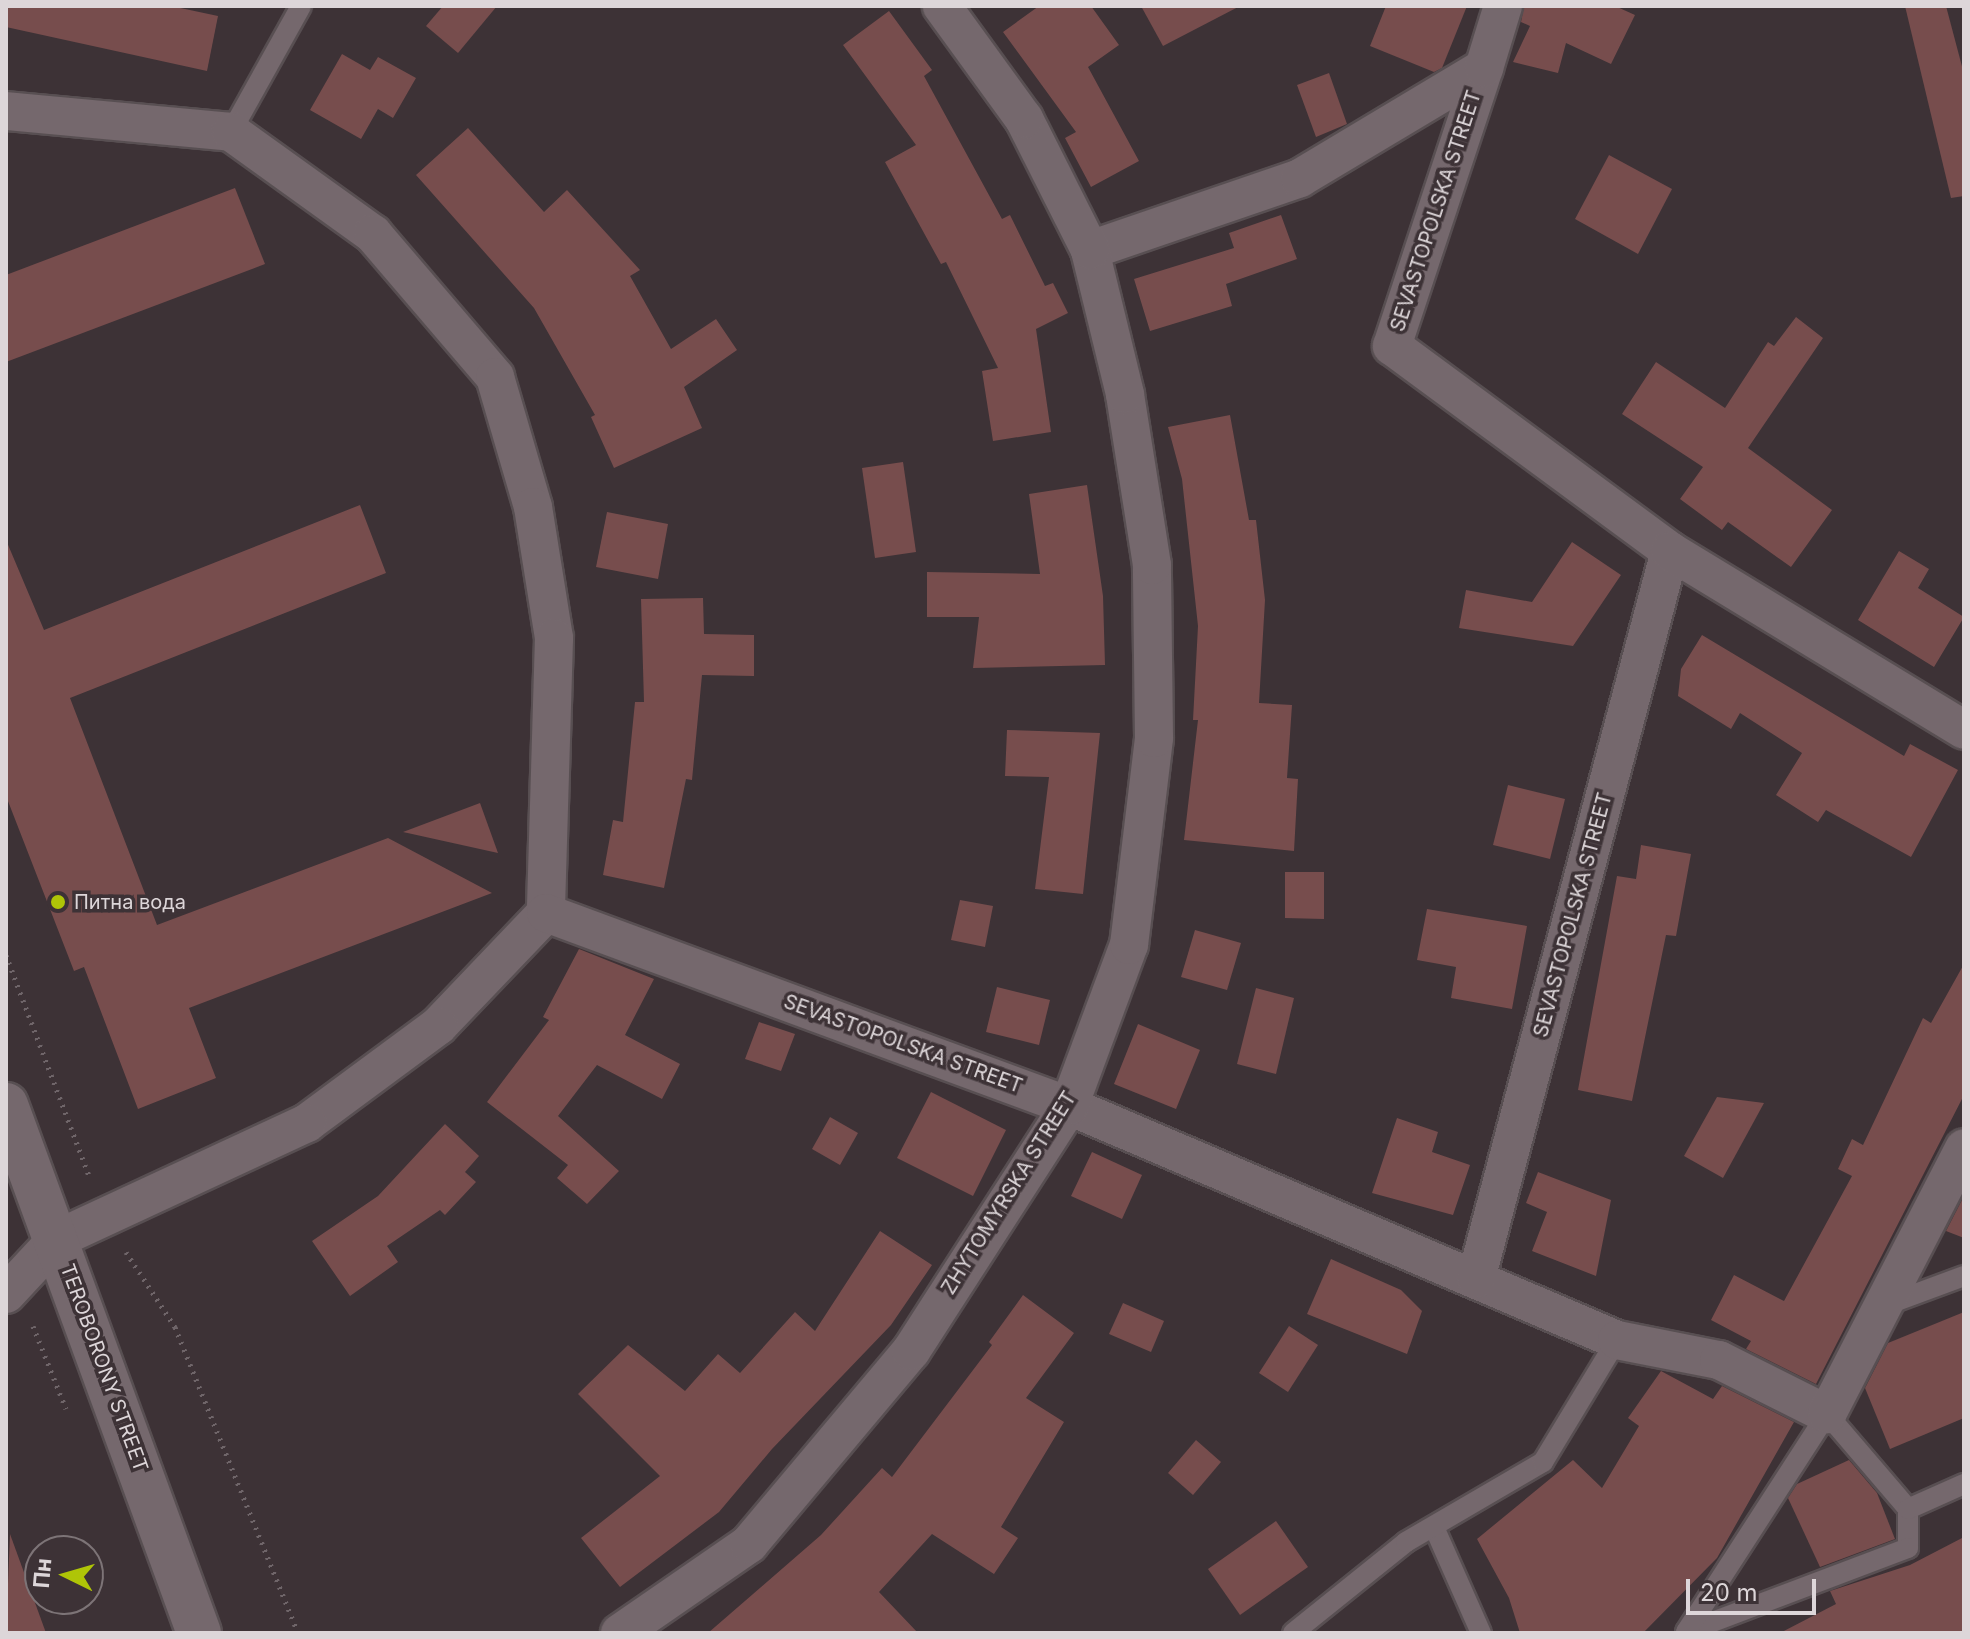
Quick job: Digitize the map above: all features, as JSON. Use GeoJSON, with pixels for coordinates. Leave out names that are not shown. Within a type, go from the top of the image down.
{"type":"FeatureCollection","features":[{"type":"Feature","properties":{"kind":"main road","name":"TEROBORONY STREET"},"geometry":{"type":"LineString","coordinates":[[6,1105],[199,1633]]}},
{"type":"Feature","properties":{"kind":"street","name":"ZHYTOMYRSKA STREET"},"geometry":{"type":"LineString","coordinates":[[620,1633],[749,1544],[911,1351],[1069,1106],[1129,945],[1154,738],[1152,565],[1125,394],[1090,250],[1024,119],[942,6]]}},
{"type":"Feature","properties":{"kind":"street","name":"SEVASTOPOLSKA STREET"},"geometry":{"type":"LineString","coordinates":[[1503,6],[1392,346],[1670,551],[1964,730]]}},
{"type":"Feature","properties":{"kind":"street","name":"SEVASTOPOLSKA STREET"},"geometry":{"type":"LineString","coordinates":[[1090,250],[1300,178],[1484,68]]}},
{"type":"Feature","properties":{"kind":"street"},"geometry":{"type":"LineString","coordinates":[[6,111],[231,132],[373,234],[495,377],[533,507],[554,638],[546,913],[438,1026],[307,1123],[57,1239],[6,1294]]}},
{"type":"Feature","properties":{"kind":"street","name":"SEVASTOPOLSKA STREET"},"geometry":{"type":"LineString","coordinates":[[1476,1279],[1670,551]]}},
{"type":"Feature","properties":{"kind":"street","name":"SEVASTOPOLSKA STREET"},"geometry":{"type":"LineString","coordinates":[[546,913],[1069,1106],[1617,1340],[1719,1360],[1827,1414]]}},
{"type":"Feature","properties":{"kind":"street"},"geometry":{"type":"LineString","coordinates":[[1827,1414],[1964,1148]]}},
{"type":"Feature","properties":{"kind":"lane"},"geometry":{"type":"LineString","coordinates":[[231,132],[301,6]]}},
{"type":"Feature","properties":{"kind":"lane"},"geometry":{"type":"LineString","coordinates":[[1882,1307],[1964,1276]]}},
{"type":"Feature","properties":{"kind":"lane"},"geometry":{"type":"LineString","coordinates":[[1293,1633],[1406,1542],[1543,1462],[1617,1340]]}},
{"type":"Feature","properties":{"kind":"lane"},"geometry":{"type":"LineString","coordinates":[[1827,1414],[1908,1509],[1908,1548],[1686,1632],[1827,1414]]}},
{"type":"Feature","properties":{"kind":"lane"},"geometry":{"type":"LineString","coordinates":[[1908,1509],[1964,1484]]}},
{"type":"Feature","properties":{"kind":"lane"},"geometry":{"type":"LineString","coordinates":[[1434,1527],[1481,1633]]}},
{"type":"Feature","properties":{"kind":"path"},"geometry":{"type":"LineString","coordinates":[[6,955],[104,1217],[175,1327],[298,1633]]}},
{"type":"Feature","properties":{"kind":"building"},"geometry":{"type":"Polygon","coordinates":[[[6,6],[171,6],[218,16],[207,71],[6,27],[6,6]]]}},
{"type":"Feature","properties":{"kind":"building"},"geometry":{"type":"Polygon","coordinates":[[[443,6],[497,6],[458,53],[426,26],[443,6]]]}},
{"type":"Feature","properties":{"kind":"building"},"geometry":{"type":"Polygon","coordinates":[[[1039,6],[1091,6],[1119,45],[1088,67],[1139,161],[1091,187],[1065,138],[1076,132],[1003,32],[1039,6]]]}},
{"type":"Feature","properties":{"kind":"building"},"geometry":{"type":"Polygon","coordinates":[[[1141,6],[1240,6],[1163,46],[1141,6]]]}},
{"type":"Feature","properties":{"kind":"building"},"geometry":{"type":"Polygon","coordinates":[[[1386,6],[1467,6],[1442,68],[1434,72],[1370,46],[1386,6]]]}},
{"type":"Feature","properties":{"kind":"building"},"geometry":{"type":"Polygon","coordinates":[[[1524,6],[1615,6],[1635,15],[1611,64],[1566,43],[1558,73],[1513,62],[1530,26],[1521,22],[1524,6]]]}},
{"type":"Feature","properties":{"kind":"building"},"geometry":{"type":"Polygon","coordinates":[[[1905,6],[1946,6],[1964,74],[1964,196],[1951,198],[1905,6]]]}},
{"type":"Feature","properties":{"kind":"building"},"geometry":{"type":"Polygon","coordinates":[[[889,11],[932,70],[924,76],[1002,219],[1010,215],[1045,286],[1053,283],[1068,313],[1036,329],[1051,432],[993,441],[982,371],[998,368],[946,262],[941,264],[885,162],[916,145],[843,45],[889,11]]]}},
{"type":"Feature","properties":{"kind":"building"},"geometry":{"type":"Polygon","coordinates":[[[342,54],[370,70],[378,57],[416,78],[393,118],[378,109],[361,139],[310,110],[342,54]]]}},
{"type":"Feature","properties":{"kind":"building"},"geometry":{"type":"Polygon","coordinates":[[[1329,73],[1347,124],[1316,137],[1297,85],[1329,73]]]}},
{"type":"Feature","properties":{"kind":"building"},"geometry":{"type":"Polygon","coordinates":[[[468,128],[544,212],[567,190],[640,270],[630,276],[671,349],[716,319],[737,350],[684,387],[702,428],[614,468],[591,417],[595,415],[534,308],[416,175],[468,128]]]}},
{"type":"Feature","properties":{"kind":"building"},"geometry":{"type":"Polygon","coordinates":[[[1609,155],[1672,189],[1638,254],[1575,219],[1609,155]]]}},
{"type":"Feature","properties":{"kind":"building"},"geometry":{"type":"Polygon","coordinates":[[[235,188],[265,264],[6,362],[6,275],[235,188]]]}},
{"type":"Feature","properties":{"kind":"building"},"geometry":{"type":"Polygon","coordinates":[[[1281,215],[1297,259],[1226,284],[1232,306],[1150,331],[1134,279],[1234,248],[1229,233],[1281,215]]]}},
{"type":"Feature","properties":{"kind":"building"},"geometry":{"type":"Polygon","coordinates":[[[1796,317],[1823,338],[1748,448],[1832,510],[1791,567],[1728,522],[1722,530],[1680,499],[1703,467],[1622,414],[1656,362],[1725,408],[1768,342],[1774,346],[1796,317]]]}},
{"type":"Feature","properties":{"kind":"building"},"geometry":{"type":"Polygon","coordinates":[[[1230,415],[1249,520],[1256,520],[1265,600],[1259,703],[1292,705],[1287,778],[1298,779],[1294,851],[1184,840],[1198,720],[1193,720],[1198,626],[1182,479],[1168,427],[1230,415]]]}},
{"type":"Feature","properties":{"kind":"building"},"geometry":{"type":"Polygon","coordinates":[[[903,462],[916,552],[875,558],[862,468],[903,462]]]}},
{"type":"Feature","properties":{"kind":"building"},"geometry":{"type":"Polygon","coordinates":[[[1087,485],[1103,596],[1105,665],[973,668],[979,617],[927,617],[927,572],[1040,574],[1029,494],[1087,485]]]}},
{"type":"Feature","properties":{"kind":"building"},"geometry":{"type":"Polygon","coordinates":[[[360,505],[386,573],[70,698],[157,925],[388,838],[492,893],[189,1008],[216,1078],[138,1109],[84,967],[74,971],[6,796],[6,540],[44,630],[360,505]]]}},
{"type":"Feature","properties":{"kind":"building"},"geometry":{"type":"Polygon","coordinates":[[[607,512],[668,524],[658,579],[596,567],[607,512]]]}},
{"type":"Feature","properties":{"kind":"building"},"geometry":{"type":"Polygon","coordinates":[[[1572,542],[1621,575],[1573,646],[1459,628],[1466,590],[1532,602],[1572,542]]]}},
{"type":"Feature","properties":{"kind":"building"},"geometry":{"type":"Polygon","coordinates":[[[1899,551],[1929,569],[1918,588],[1964,617],[1934,667],[1858,620],[1899,551]]]}},
{"type":"Feature","properties":{"kind":"building"},"geometry":{"type":"Polygon","coordinates":[[[703,598],[704,634],[754,635],[754,676],[702,675],[692,780],[686,779],[664,888],[603,875],[613,820],[623,822],[635,702],[644,702],[641,599],[703,598]]]}},
{"type":"Feature","properties":{"kind":"building"},"geometry":{"type":"Polygon","coordinates":[[[1702,635],[1904,756],[1910,744],[1958,770],[1911,857],[1826,810],[1818,822],[1776,795],[1802,753],[1740,713],[1731,729],[1678,696],[1681,669],[1702,635]]]}},
{"type":"Feature","properties":{"kind":"building"},"geometry":{"type":"Polygon","coordinates":[[[1007,730],[1100,733],[1083,894],[1035,889],[1049,777],[1005,776],[1007,730]]]}},
{"type":"Feature","properties":{"kind":"building"},"geometry":{"type":"Polygon","coordinates":[[[1508,785],[1565,799],[1550,859],[1493,845],[1508,785]]]}},
{"type":"Feature","properties":{"kind":"building"},"geometry":{"type":"Polygon","coordinates":[[[480,803],[498,853],[403,832],[480,803]]]}},
{"type":"Feature","properties":{"kind":"building"},"geometry":{"type":"Polygon","coordinates":[[[1641,845],[1691,854],[1676,936],[1666,935],[1632,1101],[1578,1090],[1617,876],[1636,879],[1641,845]]]}},
{"type":"Feature","properties":{"kind":"building"},"geometry":{"type":"Polygon","coordinates":[[[1285,872],[1324,872],[1324,919],[1285,918],[1285,872]]]}},
{"type":"Feature","properties":{"kind":"building"},"geometry":{"type":"Polygon","coordinates":[[[960,900],[993,906],[985,947],[951,940],[960,900]]]}},
{"type":"Feature","properties":{"kind":"building"},"geometry":{"type":"Polygon","coordinates":[[[1427,909],[1527,926],[1512,1009],[1451,998],[1456,967],[1417,960],[1427,909]]]}},
{"type":"Feature","properties":{"kind":"building"},"geometry":{"type":"Polygon","coordinates":[[[1195,930],[1241,943],[1227,990],[1181,977],[1195,930]]]}},
{"type":"Feature","properties":{"kind":"building"},"geometry":{"type":"Polygon","coordinates":[[[579,949],[654,979],[625,1035],[680,1064],[662,1099],[597,1065],[558,1116],[619,1171],[587,1204],[557,1178],[568,1165],[487,1102],[549,1020],[543,1017],[579,949]]]}},
{"type":"Feature","properties":{"kind":"building"},"geometry":{"type":"Polygon","coordinates":[[[1964,964],[1964,1095],[1816,1384],[1746,1349],[1751,1341],[1711,1320],[1734,1275],[1784,1301],[1852,1176],[1838,1169],[1852,1139],[1863,1145],[1923,1018],[1931,1023],[1964,964]]]}},
{"type":"Feature","properties":{"kind":"building"},"geometry":{"type":"Polygon","coordinates":[[[997,987],[1050,1000],[1039,1045],[986,1032],[997,987]]]}},
{"type":"Feature","properties":{"kind":"building"},"geometry":{"type":"Polygon","coordinates":[[[1256,988],[1294,998],[1276,1074],[1237,1064],[1256,988]]]}},
{"type":"Feature","properties":{"kind":"building"},"geometry":{"type":"Polygon","coordinates":[[[759,1022],[795,1034],[781,1071],[745,1059],[759,1022]]]}},
{"type":"Feature","properties":{"kind":"building"},"geometry":{"type":"Polygon","coordinates":[[[1138,1024],[1200,1050],[1176,1109],[1114,1084],[1138,1024]]]}},
{"type":"Feature","properties":{"kind":"building"},"geometry":{"type":"Polygon","coordinates":[[[931,1092],[1006,1130],[973,1196],[897,1158],[931,1092]]]}},
{"type":"Feature","properties":{"kind":"building"},"geometry":{"type":"Polygon","coordinates":[[[1717,1097],[1764,1103],[1723,1178],[1684,1156],[1717,1097]]]}},
{"type":"Feature","properties":{"kind":"building"},"geometry":{"type":"Polygon","coordinates":[[[830,1117],[858,1133],[840,1165],[812,1149],[830,1117]]]}},
{"type":"Feature","properties":{"kind":"building"},"geometry":{"type":"Polygon","coordinates":[[[1397,1118],[1438,1132],[1432,1152],[1470,1165],[1453,1215],[1372,1193],[1397,1118]]]}},
{"type":"Feature","properties":{"kind":"building"},"geometry":{"type":"Polygon","coordinates":[[[445,1124],[479,1156],[465,1172],[476,1182],[445,1215],[440,1210],[387,1246],[398,1262],[350,1296],[312,1241],[378,1196],[445,1124]]]}},
{"type":"Feature","properties":{"kind":"building"},"geometry":{"type":"Polygon","coordinates":[[[1092,1152],[1142,1175],[1122,1219],[1071,1196],[1092,1152]]]}},
{"type":"Feature","properties":{"kind":"building"},"geometry":{"type":"Polygon","coordinates":[[[1538,1172],[1611,1200],[1596,1276],[1532,1251],[1547,1212],[1526,1203],[1538,1172]]]}},
{"type":"Feature","properties":{"kind":"building"},"geometry":{"type":"Polygon","coordinates":[[[1964,1196],[1964,1238],[1946,1231],[1964,1196]]]}},
{"type":"Feature","properties":{"kind":"building"},"geometry":{"type":"Polygon","coordinates":[[[880,1231],[932,1265],[891,1325],[772,1449],[719,1512],[620,1587],[581,1538],[660,1476],[578,1394],[628,1345],[685,1391],[718,1354],[740,1373],[795,1312],[815,1331],[880,1231]]]}},
{"type":"Feature","properties":{"kind":"building"},"geometry":{"type":"Polygon","coordinates":[[[1331,1259],[1401,1290],[1422,1311],[1407,1354],[1307,1314],[1331,1259]]]}},
{"type":"Feature","properties":{"kind":"building"},"geometry":{"type":"Polygon","coordinates":[[[1023,1295],[1074,1333],[1026,1398],[1064,1422],[1001,1527],[1018,1538],[994,1574],[932,1534],[879,1592],[918,1633],[708,1633],[821,1535],[882,1468],[892,1477],[992,1345],[989,1342],[1023,1295]]]}},
{"type":"Feature","properties":{"kind":"building"},"geometry":{"type":"Polygon","coordinates":[[[1123,1303],[1164,1321],[1151,1352],[1109,1334],[1123,1303]]]}},
{"type":"Feature","properties":{"kind":"building"},"geometry":{"type":"Polygon","coordinates":[[[1964,1312],[1964,1418],[1890,1449],[1865,1388],[1888,1343],[1964,1312]]]}},
{"type":"Feature","properties":{"kind":"building"},"geometry":{"type":"Polygon","coordinates":[[[1289,1326],[1318,1345],[1288,1392],[1259,1373],[1289,1326]]]}},
{"type":"Feature","properties":{"kind":"building"},"geometry":{"type":"Polygon","coordinates":[[[1661,1371],[1713,1399],[1722,1386],[1794,1422],[1717,1558],[1643,1633],[1520,1633],[1509,1598],[1477,1539],[1573,1460],[1602,1488],[1639,1426],[1628,1418],[1661,1371]]]}},
{"type":"Feature","properties":{"kind":"building"},"geometry":{"type":"Polygon","coordinates":[[[1196,1440],[1221,1462],[1193,1495],[1168,1473],[1196,1440]]]}},
{"type":"Feature","properties":{"kind":"building"},"geometry":{"type":"Polygon","coordinates":[[[1849,1460],[1877,1493],[1895,1539],[1820,1567],[1788,1498],[1797,1484],[1849,1460]]]}},
{"type":"Feature","properties":{"kind":"building"},"geometry":{"type":"Polygon","coordinates":[[[1276,1521],[1308,1567],[1240,1615],[1208,1569],[1276,1521]]]}},
{"type":"Feature","properties":{"kind":"building"},"geometry":{"type":"Polygon","coordinates":[[[10,1534],[24,1572],[24,1615],[39,1615],[46,1633],[6,1633],[10,1534]]]}},
{"type":"Feature","properties":{"kind":"building"},"geometry":{"type":"Polygon","coordinates":[[[1964,1537],[1964,1633],[1780,1633],[1836,1604],[1830,1591],[1910,1565],[1964,1537]]]}},
{"type":"Feature","properties":{"kind":"place","name":"Питна вода"},"geometry":{"type":"Point","coordinates":[58,902]}}]}
